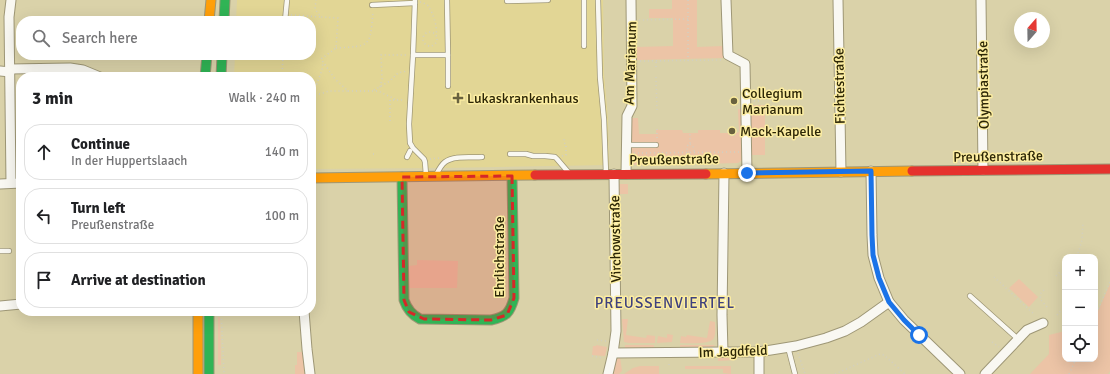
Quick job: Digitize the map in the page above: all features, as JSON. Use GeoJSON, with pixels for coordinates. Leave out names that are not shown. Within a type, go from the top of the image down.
{"type":"FeatureCollection","features":[{"type":"Feature","properties":{"kind":"street"},"geometry":{"type":"LineString","coordinates":[[11,0],[9,17],[11,183]]}},
{"type":"Feature","properties":{"kind":"street"},"geometry":{"type":"LineString","coordinates":[[209,16],[211,0]]}},
{"type":"Feature","properties":{"kind":"street"},"geometry":{"type":"LineString","coordinates":[[224,16],[225,0]]}},
{"type":"Feature","properties":{"kind":"street","name":"Am Marianum"},"geometry":{"type":"LineString","coordinates":[[626,174],[626,116],[632,106],[629,62],[632,20],[631,0]]}},
{"type":"Feature","properties":{"kind":"street"},"geometry":{"type":"LineString","coordinates":[[726,0],[728,55],[745,64],[747,173]]}},
{"type":"Feature","properties":{"kind":"street","name":"Fichtestraße"},"geometry":{"type":"LineString","coordinates":[[838,0],[841,172]]}},
{"type":"Feature","properties":{"kind":"street","name":"Olympiastraße"},"geometry":{"type":"LineString","coordinates":[[982,0],[983,170]]}},
{"type":"Feature","properties":{"kind":"street"},"geometry":{"type":"LineString","coordinates":[[205,72],[207,60]]}},
{"type":"Feature","properties":{"kind":"street"},"geometry":{"type":"LineString","coordinates":[[221,72],[222,60]]}},
{"type":"Feature","properties":{"kind":"street"},"geometry":{"type":"LineString","coordinates":[[0,72],[10,70],[70,68],[88,72]]}},
{"type":"Feature","properties":{"kind":"street","name":"Preußenstraße"},"geometry":{"type":"LineString","coordinates":[[316,178],[1110,169]]}},
{"type":"Feature","properties":{"kind":"street"},"geometry":{"type":"LineString","coordinates":[[871,171],[873,255],[879,278],[889,302],[904,320],[960,374]]}},
{"type":"Feature","properties":{"kind":"street"},"geometry":{"type":"LineString","coordinates":[[723,352],[722,315],[724,173]]}},
{"type":"Feature","properties":{"kind":"street","name":"Virchowstraße"},"geometry":{"type":"LineString","coordinates":[[608,374],[610,356],[616,331],[610,174]]}},
{"type":"Feature","properties":{"kind":"street","name":"Ehrlichstraße"},"geometry":{"type":"LineString","coordinates":[[402,177],[404,300],[407,308],[412,315],[420,319],[491,320],[499,319],[507,315],[513,305],[512,176]]}},
{"type":"Feature","properties":{"kind":"street"},"geometry":{"type":"LineString","coordinates":[[0,184],[16,183]]}},
{"type":"Feature","properties":{"kind":"street","name":"Im Jagdfeld"},"geometry":{"type":"LineString","coordinates":[[610,356],[759,352],[792,347],[826,338],[845,331],[861,322],[889,302]]}},
{"type":"Feature","properties":{"kind":"street"},"geometry":{"type":"LineString","coordinates":[[0,306],[16,304]]}},
{"type":"Feature","properties":{"kind":"street"},"geometry":{"type":"LineString","coordinates":[[198,316],[198,374]]}},
{"type":"Feature","properties":{"kind":"street"},"geometry":{"type":"LineString","coordinates":[[209,316],[209,374]]}},
{"type":"Feature","properties":{"kind":"street"},"geometry":{"type":"LineString","coordinates":[[304,316],[310,374]]}},
{"type":"Feature","properties":{"kind":"street"},"geometry":{"type":"LineString","coordinates":[[985,374],[1027,330],[1043,323]]}},
{"type":"Feature","properties":{"kind":"street"},"geometry":{"type":"LineString","coordinates":[[759,352],[759,374]]}},
{"type":"Feature","properties":{"kind":"lane"},"geometry":{"type":"LineString","coordinates":[[285,15],[287,0]]}},
{"type":"Feature","properties":{"kind":"lane"},"geometry":{"type":"LineString","coordinates":[[447,0],[448,86]]}},
{"type":"Feature","properties":{"kind":"lane"},"geometry":{"type":"LineString","coordinates":[[506,1],[548,0]]}},
{"type":"Feature","properties":{"kind":"lane"},"geometry":{"type":"LineString","coordinates":[[584,0],[584,46]]}},
{"type":"Feature","properties":{"kind":"lane"},"geometry":{"type":"LineString","coordinates":[[598,0],[600,77],[610,174]]}},
{"type":"Feature","properties":{"kind":"lane"},"geometry":{"type":"LineString","coordinates":[[372,5],[415,1],[409,124],[410,143],[424,159],[430,177],[447,161],[457,158],[482,157]]}},
{"type":"Feature","properties":{"kind":"lane"},"geometry":{"type":"LineString","coordinates":[[413,55],[448,55]]}},
{"type":"Feature","properties":{"kind":"lane"},"geometry":{"type":"LineString","coordinates":[[626,149],[656,145]]}},
{"type":"Feature","properties":{"kind":"lane"},"geometry":{"type":"LineString","coordinates":[[408,157],[410,151]]}},
{"type":"Feature","properties":{"kind":"lane"},"geometry":{"type":"LineString","coordinates":[[510,154],[526,154],[556,158],[570,175]]}},
{"type":"Feature","properties":{"kind":"lane"},"geometry":{"type":"LineString","coordinates":[[0,251],[9,251]]}},
{"type":"Feature","properties":{"kind":"lane"},"geometry":{"type":"LineString","coordinates":[[970,296],[1018,339]]}},
{"type":"Feature","properties":{"kind":"lane"},"geometry":{"type":"LineString","coordinates":[[792,347],[795,374]]}},
{"type":"Feature","properties":{"kind":"path"},"geometry":{"type":"LineString","coordinates":[[316,0],[316,9],[321,17]]}},
{"type":"Feature","properties":{"kind":"path"},"geometry":{"type":"LineString","coordinates":[[688,0],[688,61]]}},
{"type":"Feature","properties":{"kind":"path"},"geometry":{"type":"LineString","coordinates":[[415,1],[426,4],[429,7],[436,24],[437,41],[434,44],[428,45],[424,42],[426,33],[430,32],[436,35]]}},
{"type":"Feature","properties":{"kind":"path"},"geometry":{"type":"LineString","coordinates":[[316,86],[322,70],[323,61],[321,59],[336,48],[360,47],[370,38],[373,12],[372,5]]}},
{"type":"Feature","properties":{"kind":"path"},"geometry":{"type":"LineString","coordinates":[[285,15],[298,16]]}},
{"type":"Feature","properties":{"kind":"path"},"geometry":{"type":"LineString","coordinates":[[316,17],[338,18],[336,48]]}},
{"type":"Feature","properties":{"kind":"path"},"geometry":{"type":"LineString","coordinates":[[632,20],[688,19]]}},
{"type":"Feature","properties":{"kind":"path"},"geometry":{"type":"LineString","coordinates":[[380,87],[382,79],[381,55],[413,55]]}},
{"type":"Feature","properties":{"kind":"path"},"geometry":{"type":"LineString","coordinates":[[629,62],[721,60],[728,55]]}},
{"type":"Feature","properties":{"kind":"path"},"geometry":{"type":"LineString","coordinates":[[282,72],[283,60]]}},
{"type":"Feature","properties":{"kind":"path"},"geometry":{"type":"LineString","coordinates":[[323,61],[335,79],[348,91]]}},
{"type":"Feature","properties":{"kind":"path"},"geometry":{"type":"LineString","coordinates":[[656,61],[656,67]]}},
{"type":"Feature","properties":{"kind":"path"},"geometry":{"type":"LineString","coordinates":[[373,91],[390,82],[398,73],[412,70]]}},
{"type":"Feature","properties":{"kind":"path"},"geometry":{"type":"LineString","coordinates":[[656,77],[657,111]]}},
{"type":"Feature","properties":{"kind":"path"},"geometry":{"type":"LineString","coordinates":[[316,94],[348,91],[378,91],[397,100]]}},
{"type":"Feature","properties":{"kind":"path"},"geometry":{"type":"LineString","coordinates":[[390,122],[390,100],[410,100]]}},
{"type":"Feature","properties":{"kind":"path"},"geometry":{"type":"LineString","coordinates":[[690,133],[690,144],[687,146],[687,151],[690,152],[690,166]]}},
{"type":"Feature","properties":{"kind":"path"},"geometry":{"type":"LineString","coordinates":[[556,158],[566,155],[566,144],[564,143],[564,138]]}},
{"type":"Feature","properties":{"kind":"path"},"geometry":{"type":"LineString","coordinates":[[690,144],[693,146],[694,151],[690,152]]}},
{"type":"Feature","properties":{"kind":"path"},"geometry":{"type":"LineString","coordinates":[[626,149],[690,152],[747,152]]}},
{"type":"Feature","properties":{"kind":"path"},"geometry":{"type":"LineString","coordinates":[[424,159],[441,158],[447,161]]}},
{"type":"Feature","properties":{"kind":"path"},"geometry":{"type":"LineString","coordinates":[[1078,254],[1082,240],[1083,223]]}},
{"type":"Feature","properties":{"kind":"path"},"geometry":{"type":"LineString","coordinates":[[1056,276],[1060,272],[1062,274]]}},
{"type":"Feature","properties":{"kind":"path"},"geometry":{"type":"LineString","coordinates":[[994,277],[1035,316]]}},
{"type":"Feature","properties":{"kind":"path"},"geometry":{"type":"LineString","coordinates":[[1098,309],[1110,282]]}},
{"type":"Feature","properties":{"kind":"path"},"geometry":{"type":"LineString","coordinates":[[1044,290],[1041,293],[1040,299],[1047,306]]}},
{"type":"Feature","properties":{"kind":"path"},"geometry":{"type":"LineString","coordinates":[[1057,315],[1062,309]]}},
{"type":"Feature","properties":{"kind":"path"},"geometry":{"type":"LineString","coordinates":[[222,316],[224,374]]}},
{"type":"Feature","properties":{"kind":"path"},"geometry":{"type":"LineString","coordinates":[[597,340],[610,342]]}},
{"type":"Feature","properties":{"kind":"path"},"geometry":{"type":"LineString","coordinates":[[992,342],[997,346]]}},
{"type":"Feature","properties":{"kind":"path"},"geometry":{"type":"LineString","coordinates":[[792,347],[804,374]]}},
{"type":"Feature","properties":{"kind":"path"},"geometry":{"type":"LineString","coordinates":[[835,374],[880,354],[884,355],[905,374]]}},
{"type":"Feature","properties":{"kind":"path"},"geometry":{"type":"LineString","coordinates":[[592,356],[610,356]]}},
{"type":"Feature","properties":{"kind":"path"},"geometry":{"type":"LineString","coordinates":[[1069,374],[1075,362]]}},
{"type":"Feature","properties":{"kind":"highlighted area"},"geometry":{"type":"Polygon","coordinates":[[[512,176],[514,298],[507,315],[491,320],[424,319],[409,312],[404,300],[402,177],[512,176]]]}},
{"type":"Feature","properties":{"kind":"shaded area","name":"Lukaskrankenhaus"},"geometry":{"type":"Polygon","coordinates":[[[237,0],[603,0],[604,73],[608,119],[609,165],[316,169],[316,72],[234,72],[235,60],[316,60],[316,16],[236,16],[237,0]]]}},
{"type":"Feature","properties":{"kind":"shaded area"},"geometry":{"type":"Polygon","coordinates":[[[672,0],[697,0],[697,47],[723,46],[724,58],[637,60],[637,47],[673,46],[673,18],[649,18],[649,9],[672,9],[672,0]]]}},
{"type":"Feature","properties":{"kind":"shaded area"},"geometry":{"type":"Polygon","coordinates":[[[750,105],[765,105],[765,155],[750,155],[738,163],[700,164],[690,161],[681,164],[635,165],[630,161],[629,118],[638,118],[639,134],[656,134],[656,129],[682,130],[683,133],[698,133],[698,130],[720,130],[720,133],[728,133],[730,136],[735,136],[736,133],[739,132],[738,109],[750,109],[750,105]]]}},
{"type":"Feature","properties":{"kind":"shaded area"},"geometry":{"type":"Polygon","coordinates":[[[619,184],[628,184],[628,194],[618,194],[619,184]]]}},
{"type":"Feature","properties":{"kind":"shaded area"},"geometry":{"type":"Polygon","coordinates":[[[417,260],[458,261],[457,288],[409,288],[409,266],[417,265],[417,260]]]}},
{"type":"Feature","properties":{"kind":"shaded area"},"geometry":{"type":"Polygon","coordinates":[[[1019,279],[1038,297],[1029,307],[1009,288],[1019,279]]]}},
{"type":"Feature","properties":{"kind":"shaded area"},"geometry":{"type":"Polygon","coordinates":[[[1110,284],[1110,371],[1108,374],[1030,374],[1049,354],[1049,335],[1062,332],[1062,362],[1098,362],[1098,311],[1110,284]]]}},
{"type":"Feature","properties":{"kind":"shaded area"},"geometry":{"type":"Polygon","coordinates":[[[218,317],[220,317],[221,365],[218,365],[218,317]]]}},
{"type":"Feature","properties":{"kind":"shaded area"},"geometry":{"type":"Polygon","coordinates":[[[622,319],[628,319],[626,335],[646,338],[647,335],[655,336],[655,343],[624,342],[622,319]]]}},
{"type":"Feature","properties":{"kind":"shaded area"},"geometry":{"type":"Polygon","coordinates":[[[710,321],[715,322],[715,334],[712,340],[709,342],[699,343],[680,343],[681,336],[686,337],[687,335],[707,338],[710,321]]]}},
{"type":"Feature","properties":{"kind":"shaded area"},"geometry":{"type":"Polygon","coordinates":[[[667,334],[673,335],[672,342],[657,343],[658,336],[667,338],[667,334]]]}},
{"type":"Feature","properties":{"kind":"shaded area"},"geometry":{"type":"Polygon","coordinates":[[[596,345],[607,347],[605,356],[592,355],[593,346],[596,345]]]}},
{"type":"Feature","properties":{"kind":"shaded area"},"geometry":{"type":"Polygon","coordinates":[[[625,345],[654,345],[654,348],[625,349],[625,345]]]}},
{"type":"Feature","properties":{"kind":"shaded area"},"geometry":{"type":"Polygon","coordinates":[[[680,345],[715,345],[710,348],[680,348],[680,345]]]}},
{"type":"Feature","properties":{"kind":"shaded area"},"geometry":{"type":"Polygon","coordinates":[[[297,352],[303,352],[306,374],[295,374],[297,352]]]}},
{"type":"Feature","properties":{"kind":"shaded area"},"geometry":{"type":"Polygon","coordinates":[[[718,355],[727,355],[735,358],[735,360],[718,361],[718,355]]]}},
{"type":"Feature","properties":{"kind":"shaded area"},"geometry":{"type":"Polygon","coordinates":[[[620,357],[622,371],[619,374],[612,374],[615,362],[620,357]]]}},
{"type":"Feature","properties":{"kind":"shaded area"},"geometry":{"type":"Polygon","coordinates":[[[640,366],[659,366],[659,374],[624,374],[633,368],[640,366]]]}},
{"type":"Feature","properties":{"kind":"shaded area"},"geometry":{"type":"Polygon","coordinates":[[[685,366],[731,366],[731,374],[723,373],[723,369],[685,369],[685,366]]]}},
{"type":"Feature","properties":{"kind":"traffic: fast"},"geometry":{"type":"LineString","coordinates":[[224,16],[225,0]]}},
{"type":"Feature","properties":{"kind":"traffic: fast"},"geometry":{"type":"LineString","coordinates":[[205,72],[207,60]]}},
{"type":"Feature","properties":{"kind":"traffic: fast"},"geometry":{"type":"LineString","coordinates":[[221,72],[222,60]]}},
{"type":"Feature","properties":{"kind":"traffic: fast"},"geometry":{"type":"LineString","coordinates":[[402,177],[404,300],[408,309],[412,314],[420,319],[491,320],[507,314],[514,298],[512,176]]}},
{"type":"Feature","properties":{"kind":"traffic: fast"},"geometry":{"type":"LineString","coordinates":[[209,316],[209,374]]}},
{"type":"Feature","properties":{"kind":"traffic: slow"},"geometry":{"type":"LineString","coordinates":[[209,16],[211,0]]}},
{"type":"Feature","properties":{"kind":"traffic: slow"},"geometry":{"type":"LineString","coordinates":[[706,174],[912,171]]}},
{"type":"Feature","properties":{"kind":"traffic: slow"},"geometry":{"type":"LineString","coordinates":[[316,178],[535,175]]}},
{"type":"Feature","properties":{"kind":"traffic: slow"},"geometry":{"type":"LineString","coordinates":[[198,316],[198,374]]}},
{"type":"Feature","properties":{"kind":"traffic: jam"},"geometry":{"type":"LineString","coordinates":[[912,171],[1110,169]]}},
{"type":"Feature","properties":{"kind":"traffic: jam"},"geometry":{"type":"LineString","coordinates":[[535,175],[706,174]]}},
{"type":"Feature","properties":{"kind":"place","name":"Lukaskrankenhaus"},"geometry":{"type":"Point","coordinates":[458,98]}},
{"type":"Feature","properties":{"kind":"place","name":"Collegium Marianum"},"geometry":{"type":"Point","coordinates":[734,101]}},
{"type":"Feature","properties":{"kind":"place","name":"Mack-Kapelle"},"geometry":{"type":"Point","coordinates":[732,131]}},
{"type":"Feature","properties":{"kind":"district","name":"PREUSSENVIERTEL"},"geometry":{"type":"Point","coordinates":[665,303]}},
{"type":"Feature","properties":{"kind":"route"},"geometry":{"type":"LineString","coordinates":[[747,173],[871,171],[873,255],[879,278],[889,302],[919,335]]}}]}
